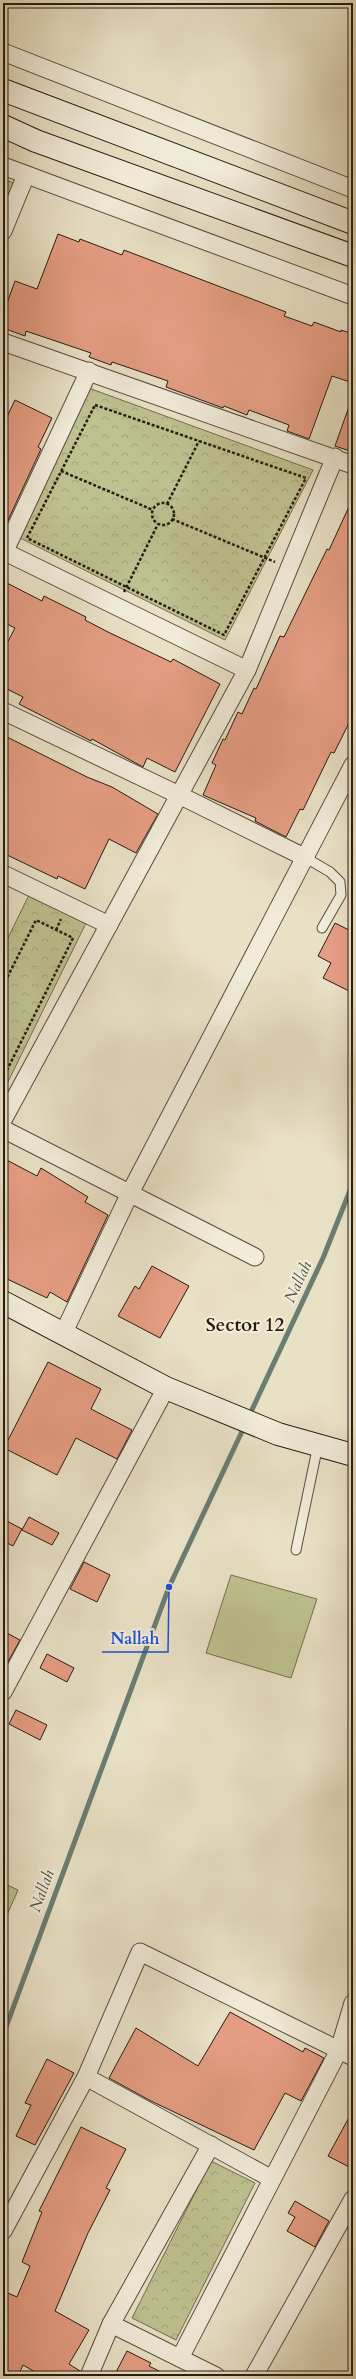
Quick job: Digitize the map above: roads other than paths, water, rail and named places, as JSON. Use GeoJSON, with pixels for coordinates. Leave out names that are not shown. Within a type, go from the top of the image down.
{"type":"FeatureCollection","features":[{"type":"Feature","properties":{"kind":"street"},"geometry":{"type":"LineString","coordinates":[[3,52],[353,189]]}},
{"type":"Feature","properties":{"kind":"street"},"geometry":{"type":"LineString","coordinates":[[3,90],[353,223]]}},
{"type":"Feature","properties":{"kind":"street"},"geometry":{"type":"LineString","coordinates":[[3,126],[36,141],[353,256]]}},
{"type":"Feature","properties":{"kind":"street"},"geometry":{"type":"LineString","coordinates":[[3,166],[353,296]]}},
{"type":"Feature","properties":{"kind":"street"},"geometry":{"type":"LineString","coordinates":[[3,231],[26,175]]}},
{"type":"Feature","properties":{"kind":"street"},"geometry":{"type":"LineString","coordinates":[[3,342],[353,464]]}},
{"type":"Feature","properties":{"kind":"street"},"geometry":{"type":"LineString","coordinates":[[89,371],[4,554],[116,606],[246,670]]}},
{"type":"Feature","properties":{"kind":"street"},"geometry":{"type":"LineString","coordinates":[[3,1120],[246,670],[335,457]]}},
{"type":"Feature","properties":{"kind":"street"},"geometry":{"type":"LineString","coordinates":[[3,711],[179,795],[306,858]]}},
{"type":"Feature","properties":{"kind":"street"},"geometry":{"type":"LineString","coordinates":[[64,1332],[130,1193],[306,858],[353,765]]}},
{"type":"Feature","properties":{"kind":"street"},"geometry":{"type":"LineString","coordinates":[[3,874],[109,925]]}},
{"type":"Feature","properties":{"kind":"street"},"geometry":{"type":"LineString","coordinates":[[3,1130],[255,1257]]}},
{"type":"Feature","properties":{"kind":"street"},"geometry":{"type":"LineString","coordinates":[[3,1302],[64,1332],[166,1388],[278,1434],[353,1455]]}},
{"type":"Feature","properties":{"kind":"street"},"geometry":{"type":"LineString","coordinates":[[3,1692],[166,1388]]}},
{"type":"Feature","properties":{"kind":"street"},"geometry":{"type":"LineString","coordinates":[[3,2231],[86,2077],[140,1952],[346,2053]]}},
{"type":"Feature","properties":{"kind":"street"},"geometry":{"type":"LineString","coordinates":[[180,2358],[272,2179],[346,2053],[353,2003]]}},
{"type":"Feature","properties":{"kind":"street"},"geometry":{"type":"LineString","coordinates":[[86,2077],[272,2179]]}},
{"type":"Feature","properties":{"kind":"street"},"geometry":{"type":"LineString","coordinates":[[89,2376],[111,2324],[211,2145]]}},
{"type":"Feature","properties":{"kind":"street"},"geometry":{"type":"LineString","coordinates":[[254,2376],[353,2199]]}},
{"type":"Feature","properties":{"kind":"street"},"geometry":{"type":"LineString","coordinates":[[111,2324],[216,2376]]}},
{"type":"Feature","properties":{"kind":"lane"},"geometry":{"type":"LineString","coordinates":[[306,858],[330,872],[340,882],[341,895],[322,928]]}},
{"type":"Feature","properties":{"kind":"lane"},"geometry":{"type":"LineString","coordinates":[[296,1550],[318,1445]]}},
{"type":"Feature","properties":{"kind":"waterway","name":"Nallah"},"geometry":{"type":"LineString","coordinates":[[249,1416],[323,1258],[353,1183]]}},
{"type":"Feature","properties":{"kind":"waterway","name":"Nallah"},"geometry":{"type":"LineString","coordinates":[[3,2035],[169,1587],[245,1425]]}},
{"type":"Feature","properties":{"kind":"place","name":"Nallah"},"geometry":{"type":"Point","coordinates":[169,1587]}},
{"type":"Feature","properties":{"kind":"district","name":"Sector 12"},"geometry":{"type":"Point","coordinates":[245,1325]}}]}
